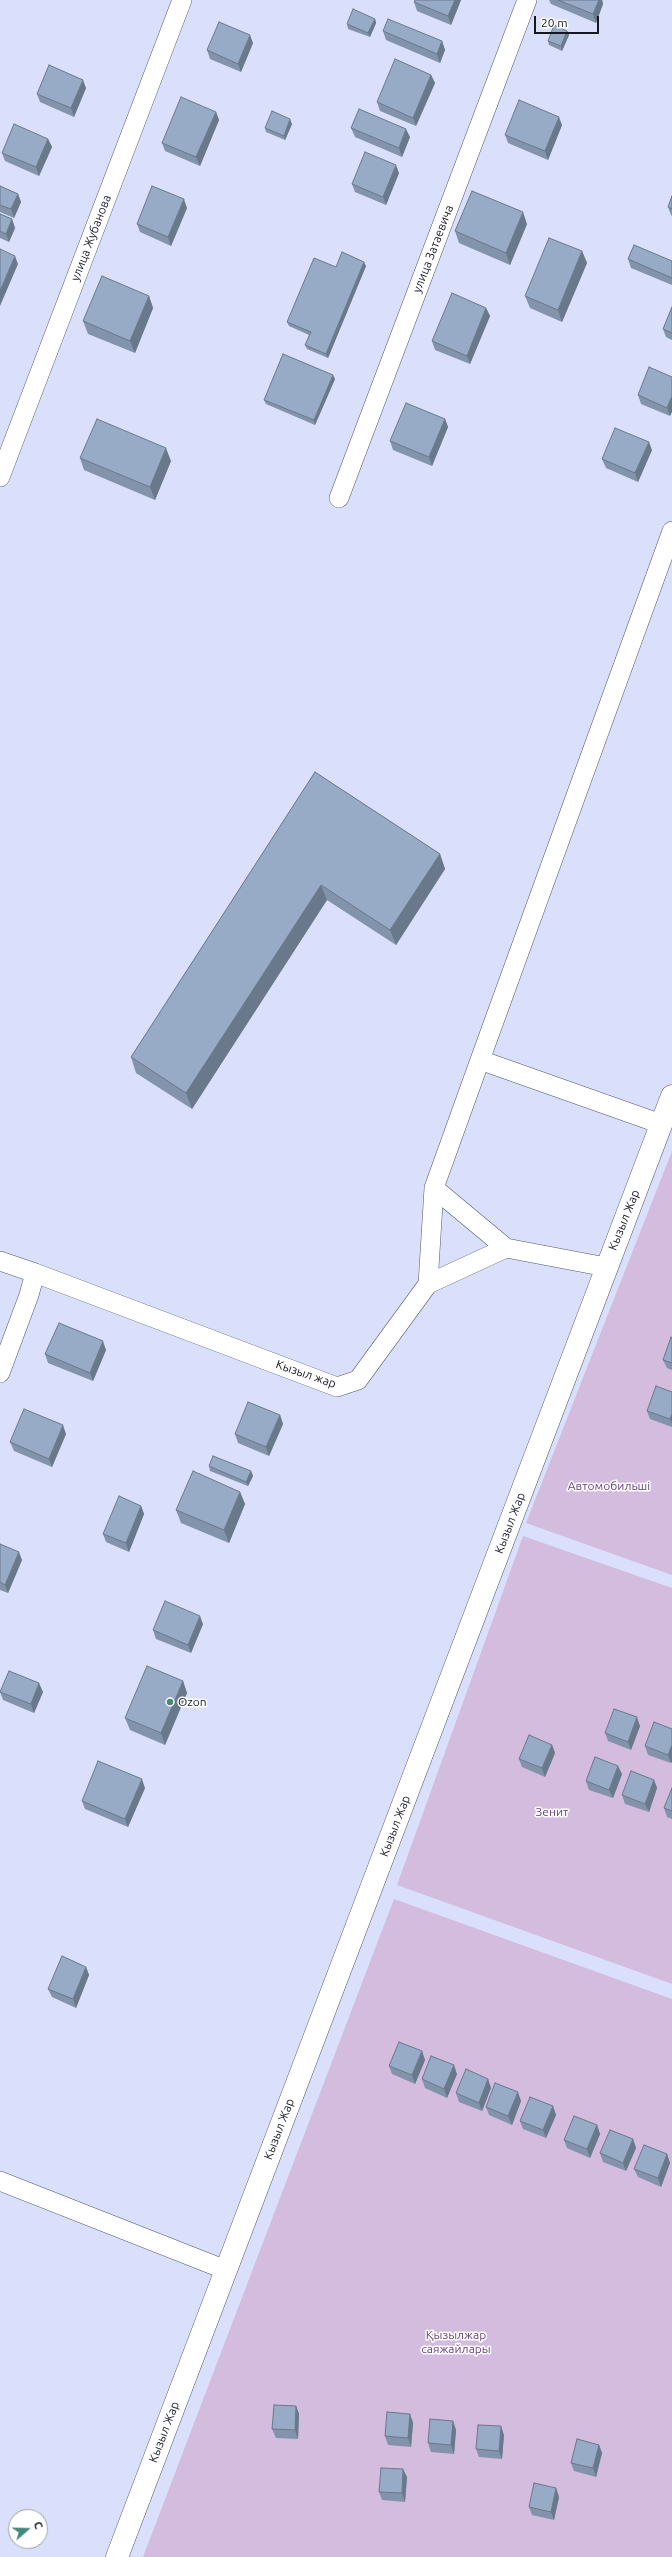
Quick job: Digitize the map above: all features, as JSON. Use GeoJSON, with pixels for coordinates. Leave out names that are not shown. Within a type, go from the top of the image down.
{"type":"FeatureCollection","features":[{"type":"Feature","properties":{"kind":"main road","name":"Кызыл Жар"},"geometry":{"type":"LineString","coordinates":[[117,2557],[672,1096]]}},
{"type":"Feature","properties":{"kind":"street","name":"улица Жубанова"},"geometry":{"type":"LineString","coordinates":[[0,477],[182,0]]}},
{"type":"Feature","properties":{"kind":"street","name":"улица Затаевича"},"geometry":{"type":"LineString","coordinates":[[339,498],[527,0]]}},
{"type":"Feature","properties":{"kind":"street"},"geometry":{"type":"LineString","coordinates":[[428,1284],[434,1188],[641,611],[672,531]]}},
{"type":"Feature","properties":{"kind":"street"},"geometry":{"type":"LineString","coordinates":[[480,1060],[661,1124]]}},
{"type":"Feature","properties":{"kind":"street"},"geometry":{"type":"LineString","coordinates":[[434,1188],[506,1248],[606,1267]]}},
{"type":"Feature","properties":{"kind":"street","name":"Кызыл жар"},"geometry":{"type":"LineString","coordinates":[[0,1261],[337,1387],[358,1380],[428,1284],[506,1248]]}},
{"type":"Feature","properties":{"kind":"street"},"geometry":{"type":"LineString","coordinates":[[0,1373],[29,1294],[35,1273]]}},
{"type":"Feature","properties":{"kind":"street"},"geometry":{"type":"LineString","coordinates":[[0,2181],[226,2270]]}},
{"type":"Feature","properties":{"kind":"green space","name":"Автомобильші"},"geometry":{"type":"Polygon","coordinates":[[[672,1151],[672,1575],[526,1523],[672,1151]]]}},
{"type":"Feature","properties":{"kind":"green space","name":"Зенит"},"geometry":{"type":"Polygon","coordinates":[[[523,1536],[672,1588],[672,1984],[397,1885],[523,1536]]]}},
{"type":"Feature","properties":{"kind":"green space","name":"Қызылжар саяжайлары"},"geometry":{"type":"Polygon","coordinates":[[[394,1899],[672,1999],[672,2557],[143,2557],[394,1899]]]}},
{"type":"Feature","properties":{"kind":"building"},"geometry":{"type":"Polygon","coordinates":[[[415,0],[455,0],[448,16],[414,2],[415,0]]]}},
{"type":"Feature","properties":{"kind":"building"},"geometry":{"type":"Polygon","coordinates":[[[558,0],[599,0],[593,14],[558,0]]]}},
{"type":"Feature","properties":{"kind":"building"},"geometry":{"type":"Polygon","coordinates":[[[353,9],[375,19],[368,33],[347,24],[353,9]]]}},
{"type":"Feature","properties":{"kind":"building"},"geometry":{"type":"Polygon","coordinates":[[[388,19],[442,41],[437,54],[383,31],[388,19]]]}},
{"type":"Feature","properties":{"kind":"building"},"geometry":{"type":"Polygon","coordinates":[[[219,22],[250,35],[238,64],[207,50],[219,22]]]}},
{"type":"Feature","properties":{"kind":"building"},"geometry":{"type":"Polygon","coordinates":[[[554,25],[567,31],[561,46],[548,41],[554,25]]]}},
{"type":"Feature","properties":{"kind":"building"},"geometry":{"type":"Polygon","coordinates":[[[395,59],[431,75],[413,118],[377,102],[395,59]]]}},
{"type":"Feature","properties":{"kind":"building"},"geometry":{"type":"Polygon","coordinates":[[[49,65],[83,80],[71,108],[37,94],[49,65]]]}},
{"type":"Feature","properties":{"kind":"building"},"geometry":{"type":"Polygon","coordinates":[[[181,97],[216,112],[196,157],[162,143],[181,97]]]}},
{"type":"Feature","properties":{"kind":"building"},"geometry":{"type":"Polygon","coordinates":[[[519,100],[559,117],[545,151],[505,135],[519,100]]]}},
{"type":"Feature","properties":{"kind":"building"},"geometry":{"type":"Polygon","coordinates":[[[359,109],[406,129],[399,148],[351,128],[359,109]]]}},
{"type":"Feature","properties":{"kind":"building"},"geometry":{"type":"Polygon","coordinates":[[[272,111],[290,119],[284,136],[265,128],[272,111]]]}},
{"type":"Feature","properties":{"kind":"building"},"geometry":{"type":"Polygon","coordinates":[[[14,124],[48,139],[36,167],[2,153],[14,124]]]}},
{"type":"Feature","properties":{"kind":"building"},"geometry":{"type":"Polygon","coordinates":[[[365,152],[396,165],[383,197],[352,184],[365,152]]]}},
{"type":"Feature","properties":{"kind":"building"},"geometry":{"type":"Polygon","coordinates":[[[0,186],[18,194],[11,209],[0,205],[0,186]]]}},
{"type":"Feature","properties":{"kind":"building"},"geometry":{"type":"Polygon","coordinates":[[[152,186],[184,199],[168,237],[137,224],[152,186]]]}},
{"type":"Feature","properties":{"kind":"building"},"geometry":{"type":"Polygon","coordinates":[[[472,191],[523,212],[506,253],[455,231],[472,191]]]}},
{"type":"Feature","properties":{"kind":"building"},"geometry":{"type":"Polygon","coordinates":[[[672,196],[672,209],[668,207],[672,196]]]}},
{"type":"Feature","properties":{"kind":"building"},"geometry":{"type":"Polygon","coordinates":[[[0,214],[12,219],[6,234],[0,231],[0,214]]]}},
{"type":"Feature","properties":{"kind":"building"},"geometry":{"type":"Polygon","coordinates":[[[549,238],[582,251],[558,310],[525,296],[549,238]]]}},
{"type":"Feature","properties":{"kind":"building"},"geometry":{"type":"Polygon","coordinates":[[[634,245],[672,261],[672,278],[628,259],[634,245]]]}},
{"type":"Feature","properties":{"kind":"building"},"geometry":{"type":"Polygon","coordinates":[[[0,249],[15,256],[0,291],[0,249]]]}},
{"type":"Feature","properties":{"kind":"building"},"geometry":{"type":"Polygon","coordinates":[[[342,252],[364,262],[326,354],[305,345],[311,332],[287,322],[314,258],[336,267],[342,252]]]}},
{"type":"Feature","properties":{"kind":"building"},"geometry":{"type":"Polygon","coordinates":[[[102,276],[149,296],[130,341],[83,321],[102,276]]]}},
{"type":"Feature","properties":{"kind":"building"},"geometry":{"type":"Polygon","coordinates":[[[452,293],[486,308],[467,356],[432,341],[452,293]]]}},
{"type":"Feature","properties":{"kind":"building"},"geometry":{"type":"Polygon","coordinates":[[[672,307],[672,333],[663,329],[672,307]]]}},
{"type":"Feature","properties":{"kind":"building"},"geometry":{"type":"Polygon","coordinates":[[[283,354],[333,375],[314,420],[264,400],[283,354]]]}},
{"type":"Feature","properties":{"kind":"building"},"geometry":{"type":"Polygon","coordinates":[[[649,367],[672,377],[672,396],[667,408],[638,395],[649,367]]]}},
{"type":"Feature","properties":{"kind":"building"},"geometry":{"type":"Polygon","coordinates":[[[406,403],[445,419],[429,457],[390,441],[406,403]]]}},
{"type":"Feature","properties":{"kind":"building"},"geometry":{"type":"Polygon","coordinates":[[[97,419],[166,448],[150,487],[80,458],[97,419]]]}},
{"type":"Feature","properties":{"kind":"building"},"geometry":{"type":"Polygon","coordinates":[[[615,428],[649,442],[635,473],[602,459],[615,428]]]}},
{"type":"Feature","properties":{"kind":"building"},"geometry":{"type":"Polygon","coordinates":[[[315,772],[440,854],[390,930],[321,885],[186,1093],[131,1057],[315,772]]]}},
{"type":"Feature","properties":{"kind":"building"},"geometry":{"type":"Polygon","coordinates":[[[59,1323],[103,1341],[90,1373],[45,1354],[59,1323]]]}},
{"type":"Feature","properties":{"kind":"building"},"geometry":{"type":"Polygon","coordinates":[[[671,1337],[672,1338],[672,1363],[663,1360],[671,1337]]]}},
{"type":"Feature","properties":{"kind":"building"},"geometry":{"type":"Polygon","coordinates":[[[656,1386],[672,1392],[672,1414],[670,1419],[647,1411],[656,1386]]]}},
{"type":"Feature","properties":{"kind":"building"},"geometry":{"type":"Polygon","coordinates":[[[248,1402],[280,1415],[266,1447],[235,1434],[248,1402]]]}},
{"type":"Feature","properties":{"kind":"building"},"geometry":{"type":"Polygon","coordinates":[[[24,1409],[63,1425],[49,1459],[10,1442],[24,1409]]]}},
{"type":"Feature","properties":{"kind":"building"},"geometry":{"type":"Polygon","coordinates":[[[213,1456],[251,1471],[246,1482],[209,1466],[213,1456]]]}},
{"type":"Feature","properties":{"kind":"building"},"geometry":{"type":"Polygon","coordinates":[[[193,1471],[240,1492],[224,1530],[176,1510],[193,1471]]]}},
{"type":"Feature","properties":{"kind":"building"},"geometry":{"type":"Polygon","coordinates":[[[119,1496],[141,1506],[126,1543],[103,1534],[119,1496]]]}},
{"type":"Feature","properties":{"kind":"building"},"geometry":{"type":"Polygon","coordinates":[[[0,1544],[19,1552],[5,1585],[0,1582],[0,1544]]]}},
{"type":"Feature","properties":{"kind":"building"},"geometry":{"type":"Polygon","coordinates":[[[165,1601],[200,1616],[188,1645],[153,1630],[165,1601]]]}},
{"type":"Feature","properties":{"kind":"building"},"geometry":{"type":"Polygon","coordinates":[[[147,1666],[183,1681],[161,1733],[125,1718],[147,1666]]]}},
{"type":"Feature","properties":{"kind":"building"},"geometry":{"type":"Polygon","coordinates":[[[9,1671],[39,1683],[31,1704],[0,1692],[9,1671]]]}},
{"type":"Feature","properties":{"kind":"building"},"geometry":{"type":"Polygon","coordinates":[[[614,1709],[637,1717],[628,1742],[605,1733],[614,1709]]]}},
{"type":"Feature","properties":{"kind":"building"},"geometry":{"type":"Polygon","coordinates":[[[654,1722],[672,1729],[672,1745],[668,1755],[645,1746],[654,1722]]]}},
{"type":"Feature","properties":{"kind":"building"},"geometry":{"type":"Polygon","coordinates":[[[529,1735],[552,1745],[542,1768],[519,1759],[529,1735]]]}},
{"type":"Feature","properties":{"kind":"building"},"geometry":{"type":"Polygon","coordinates":[[[595,1757],[618,1766],[609,1790],[586,1781],[595,1757]]]}},
{"type":"Feature","properties":{"kind":"building"},"geometry":{"type":"Polygon","coordinates":[[[98,1761],[142,1779],[125,1819],[82,1801],[98,1761]]]}},
{"type":"Feature","properties":{"kind":"building"},"geometry":{"type":"Polygon","coordinates":[[[631,1771],[654,1780],[645,1804],[622,1795],[631,1771]]]}},
{"type":"Feature","properties":{"kind":"building"},"geometry":{"type":"Polygon","coordinates":[[[672,1788],[672,1811],[664,1808],[672,1788]]]}},
{"type":"Feature","properties":{"kind":"building"},"geometry":{"type":"Polygon","coordinates":[[[62,1956],[86,1967],[73,1999],[48,1989],[62,1956]]]}},
{"type":"Feature","properties":{"kind":"building"},"geometry":{"type":"Polygon","coordinates":[[[399,2042],[422,2051],[412,2075],[389,2066],[399,2042]]]}},
{"type":"Feature","properties":{"kind":"building"},"geometry":{"type":"Polygon","coordinates":[[[431,2056],[454,2065],[444,2089],[422,2079],[431,2056]]]}},
{"type":"Feature","properties":{"kind":"building"},"geometry":{"type":"Polygon","coordinates":[[[466,2069],[488,2079],[479,2103],[456,2093],[466,2069]]]}},
{"type":"Feature","properties":{"kind":"building"},"geometry":{"type":"Polygon","coordinates":[[[495,2083],[518,2092],[508,2116],[486,2107],[495,2083]]]}},
{"type":"Feature","properties":{"kind":"building"},"geometry":{"type":"Polygon","coordinates":[[[530,2097],[553,2106],[543,2130],[520,2121],[530,2097]]]}},
{"type":"Feature","properties":{"kind":"building"},"geometry":{"type":"Polygon","coordinates":[[[574,2116],[597,2125],[587,2149],[564,2140],[574,2116]]]}},
{"type":"Feature","properties":{"kind":"building"},"geometry":{"type":"Polygon","coordinates":[[[610,2130],[633,2139],[623,2163],[600,2153],[610,2130]]]}},
{"type":"Feature","properties":{"kind":"building"},"geometry":{"type":"Polygon","coordinates":[[[644,2145],[667,2154],[658,2178],[634,2169],[644,2145]]]}},
{"type":"Feature","properties":{"kind":"building"},"geometry":{"type":"Polygon","coordinates":[[[274,2405],[296,2406],[295,2430],[272,2429],[274,2405]]]}},
{"type":"Feature","properties":{"kind":"building"},"geometry":{"type":"Polygon","coordinates":[[[387,2412],[410,2414],[408,2438],[385,2436],[387,2412]]]}},
{"type":"Feature","properties":{"kind":"building"},"geometry":{"type":"Polygon","coordinates":[[[430,2419],[453,2421],[451,2445],[428,2443],[430,2419]]]}},
{"type":"Feature","properties":{"kind":"building"},"geometry":{"type":"Polygon","coordinates":[[[478,2425],[501,2426],[499,2451],[476,2449],[478,2425]]]}},
{"type":"Feature","properties":{"kind":"building"},"geometry":{"type":"Polygon","coordinates":[[[577,2439],[599,2445],[593,2468],[571,2463],[577,2439]]]}},
{"type":"Feature","properties":{"kind":"building"},"geometry":{"type":"Polygon","coordinates":[[[381,2468],[403,2469],[402,2493],[379,2492],[381,2468]]]}},
{"type":"Feature","properties":{"kind":"building"},"geometry":{"type":"Polygon","coordinates":[[[534,2483],[556,2488],[551,2512],[529,2507],[534,2483]]]}},
{"type":"Feature","properties":{"kind":"place","name":"Ozon"},"geometry":{"type":"Point","coordinates":[170,1702]}}]}
